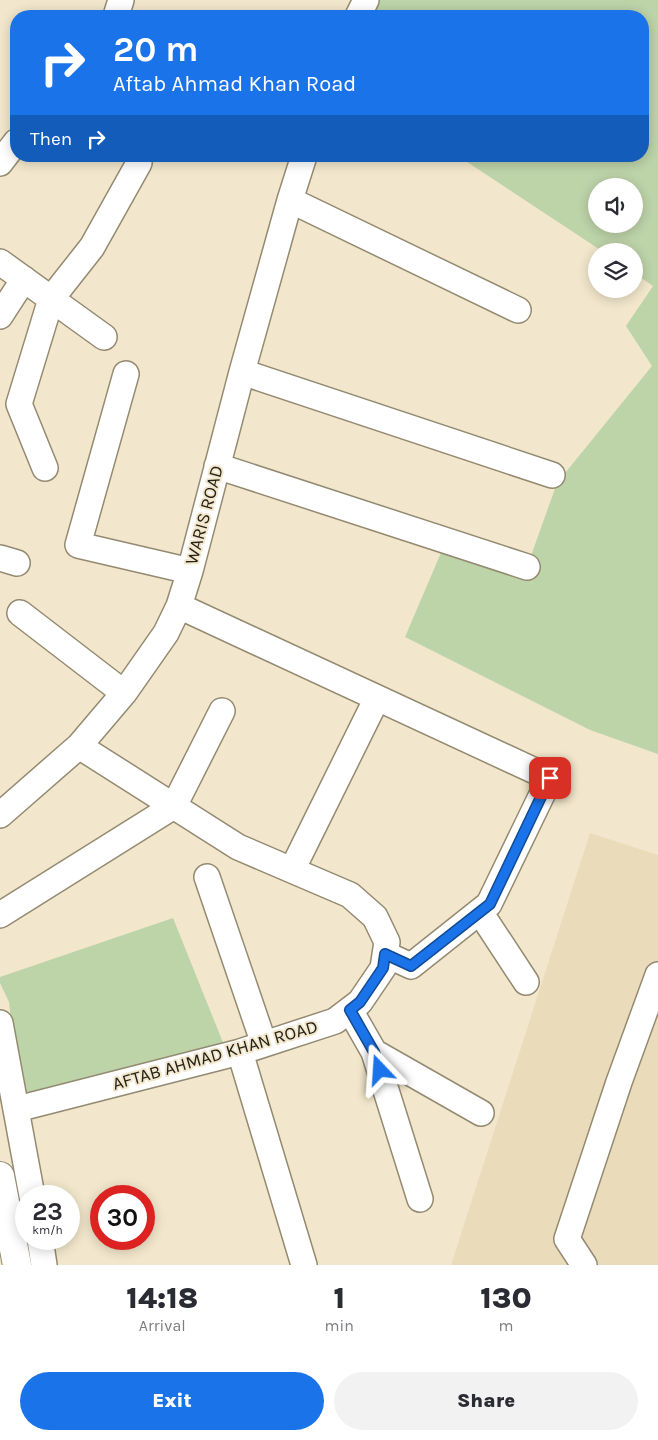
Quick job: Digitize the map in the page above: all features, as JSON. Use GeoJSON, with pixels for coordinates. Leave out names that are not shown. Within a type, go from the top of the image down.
{"type":"FeatureCollection","features":[{"type":"Feature","properties":{"kind":"main road"},"geometry":{"type":"LineString","coordinates":[[0,1176],[17,1265]]}},
{"type":"Feature","properties":{"kind":"street"},"geometry":{"type":"LineString","coordinates":[[0,163],[10,150]]}},
{"type":"Feature","properties":{"kind":"street","name":"WARIS ROAD"},"geometry":{"type":"LineString","coordinates":[[0,815],[79,746],[124,693],[166,633],[179,606],[190,571],[242,372],[302,162]]}},
{"type":"Feature","properties":{"kind":"street"},"geometry":{"type":"LineString","coordinates":[[45,468],[19,404],[51,299],[92,246],[139,163]]}},
{"type":"Feature","properties":{"kind":"street"},"geometry":{"type":"LineString","coordinates":[[290,200],[518,310]]}},
{"type":"Feature","properties":{"kind":"street"},"geometry":{"type":"LineString","coordinates":[[0,262],[104,337]]}},
{"type":"Feature","properties":{"kind":"street"},"geometry":{"type":"LineString","coordinates":[[0,316],[24,279]]}},
{"type":"Feature","properties":{"kind":"street"},"geometry":{"type":"LineString","coordinates":[[242,372],[552,475]]}},
{"type":"Feature","properties":{"kind":"street"},"geometry":{"type":"LineString","coordinates":[[126,374],[78,545],[190,571]]}},
{"type":"Feature","properties":{"kind":"street"},"geometry":{"type":"LineString","coordinates":[[218,466],[527,567]]}},
{"type":"Feature","properties":{"kind":"street"},"geometry":{"type":"LineString","coordinates":[[179,606],[550,778],[490,904],[411,966],[385,954]]}},
{"type":"Feature","properties":{"kind":"street"},"geometry":{"type":"LineString","coordinates":[[20,613],[124,693]]}},
{"type":"Feature","properties":{"kind":"street"},"geometry":{"type":"LineString","coordinates":[[292,870],[377,698]]}},
{"type":"Feature","properties":{"kind":"street"},"geometry":{"type":"LineString","coordinates":[[0,914],[174,806],[222,711]]}},
{"type":"Feature","properties":{"kind":"street","name":"AFTAB AHMAD KHAN ROAD"},"geometry":{"type":"LineString","coordinates":[[17,1108],[240,1052],[335,1021],[360,1002],[383,968],[387,942],[375,917],[350,895],[238,847],[79,746]]}},
{"type":"Feature","properties":{"kind":"street"},"geometry":{"type":"LineString","coordinates":[[207,877],[264,1044]]}},
{"type":"Feature","properties":{"kind":"street"},"geometry":{"type":"LineString","coordinates":[[480,912],[526,982]]}},
{"type":"Feature","properties":{"kind":"street"},"geometry":{"type":"LineString","coordinates":[[584,1265],[566,1239],[658,974]]}},
{"type":"Feature","properties":{"kind":"street"},"geometry":{"type":"LineString","coordinates":[[350,1010],[374,1052],[420,1199]]}},
{"type":"Feature","properties":{"kind":"street"},"geometry":{"type":"LineString","coordinates":[[0,1023],[30,1185]]}},
{"type":"Feature","properties":{"kind":"street"},"geometry":{"type":"LineString","coordinates":[[240,1052],[304,1265]]}},
{"type":"Feature","properties":{"kind":"street"},"geometry":{"type":"LineString","coordinates":[[374,1052],[481,1113]]}},
{"type":"Feature","properties":{"kind":"street"},"geometry":{"type":"LineString","coordinates":[[42,1250],[44,1265]]}},
{"type":"Feature","properties":{"kind":"shaded area"},"geometry":{"type":"Polygon","coordinates":[[[590,833],[658,855],[658,1265],[451,1265],[590,833]]]}},
{"type":"Feature","properties":{"kind":"green space"},"geometry":{"type":"Polygon","coordinates":[[[365,0],[658,0],[658,754],[590,730],[405,637],[446,541],[527,567],[557,483],[652,366],[626,326],[653,286],[643,279],[643,243],[590,243],[467,162],[649,162],[649,10],[361,10],[365,0]]]}},
{"type":"Feature","properties":{"kind":"green space"},"geometry":{"type":"Polygon","coordinates":[[[173,918],[228,1055],[21,1105],[9,1002],[0,983],[0,977],[173,918]]]}},
{"type":"Feature","properties":{"kind":"route"},"geometry":{"type":"LineString","coordinates":[[380,1070],[374,1052],[350,1010],[360,1002],[383,968],[385,954],[411,966],[490,904],[550,778]]}}]}
